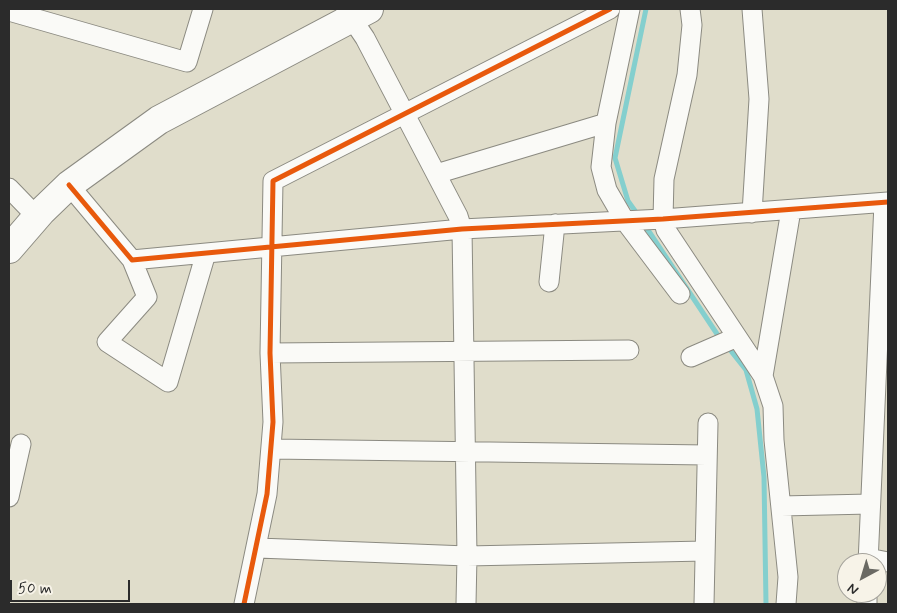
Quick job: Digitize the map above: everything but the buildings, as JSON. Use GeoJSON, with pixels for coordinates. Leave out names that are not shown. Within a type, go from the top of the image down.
{"type":"FeatureCollection","features":[{"type":"Feature","properties":{"kind":"street"},"geometry":{"type":"LineString","coordinates":[[9,11],[187,62],[203,9]]}},
{"type":"Feature","properties":{"kind":"street"},"geometry":{"type":"LineString","coordinates":[[244,604],[258,548],[267,494],[273,422],[270,353],[273,181],[610,9]]}},
{"type":"Feature","properties":{"kind":"street"},"geometry":{"type":"LineString","coordinates":[[630,9],[606,124],[601,167],[607,190],[680,294]]}},
{"type":"Feature","properties":{"kind":"street"},"geometry":{"type":"LineString","coordinates":[[690,9],[692,25],[687,75],[664,179],[658,219],[763,376],[773,406],[774,440],[788,577],[786,604]]}},
{"type":"Feature","properties":{"kind":"street"},"geometry":{"type":"LineString","coordinates":[[752,9],[758,99],[752,213]]}},
{"type":"Feature","properties":{"kind":"street"},"geometry":{"type":"LineString","coordinates":[[9,249],[37,217],[70,185],[159,120],[355,12],[462,229],[466,453],[466,604]]}},
{"type":"Feature","properties":{"kind":"street"},"geometry":{"type":"LineString","coordinates":[[436,174],[606,124]]}},
{"type":"Feature","properties":{"kind":"street"},"geometry":{"type":"LineString","coordinates":[[70,185],[132,260],[147,297],[107,342],[168,382],[206,253]]}},
{"type":"Feature","properties":{"kind":"street"},"geometry":{"type":"LineString","coordinates":[[9,188],[37,217]]}},
{"type":"Feature","properties":{"kind":"street"},"geometry":{"type":"LineString","coordinates":[[132,260],[462,229],[628,221],[886,202],[884,305],[868,553]]}},
{"type":"Feature","properties":{"kind":"street"},"geometry":{"type":"LineString","coordinates":[[763,376],[791,210]]}},
{"type":"Feature","properties":{"kind":"street"},"geometry":{"type":"LineString","coordinates":[[550,282],[555,224]]}},
{"type":"Feature","properties":{"kind":"street"},"geometry":{"type":"LineString","coordinates":[[691,357],[736,338]]}},
{"type":"Feature","properties":{"kind":"street"},"geometry":{"type":"LineString","coordinates":[[270,353],[629,350]]}},
{"type":"Feature","properties":{"kind":"street"},"geometry":{"type":"LineString","coordinates":[[704,604],[708,423]]}},
{"type":"Feature","properties":{"kind":"street"},"geometry":{"type":"LineString","coordinates":[[9,496],[21,444]]}},
{"type":"Feature","properties":{"kind":"street"},"geometry":{"type":"LineString","coordinates":[[271,449],[466,453],[707,454]]}},
{"type":"Feature","properties":{"kind":"street"},"geometry":{"type":"LineString","coordinates":[[781,506],[870,504]]}},
{"type":"Feature","properties":{"kind":"street"},"geometry":{"type":"LineString","coordinates":[[258,548],[467,556],[705,551]]}},
{"type":"Feature","properties":{"kind":"waterway"},"geometry":{"type":"LineString","coordinates":[[638,215],[628,201],[615,158],[646,9]]}},
{"type":"Feature","properties":{"kind":"waterway"},"geometry":{"type":"LineString","coordinates":[[644,224],[721,340]]}},
{"type":"Feature","properties":{"kind":"waterway"},"geometry":{"type":"LineString","coordinates":[[727,346],[746,370],[757,409],[764,477],[766,604]]}},
{"type":"Feature","properties":{"kind":"cycle path"},"geometry":{"type":"LineString","coordinates":[[244,604],[267,494],[273,422],[270,353],[273,181],[610,9]]}},
{"type":"Feature","properties":{"kind":"cycle path"},"geometry":{"type":"LineString","coordinates":[[69,185],[132,260],[462,229],[663,219],[888,202]]}}]}
